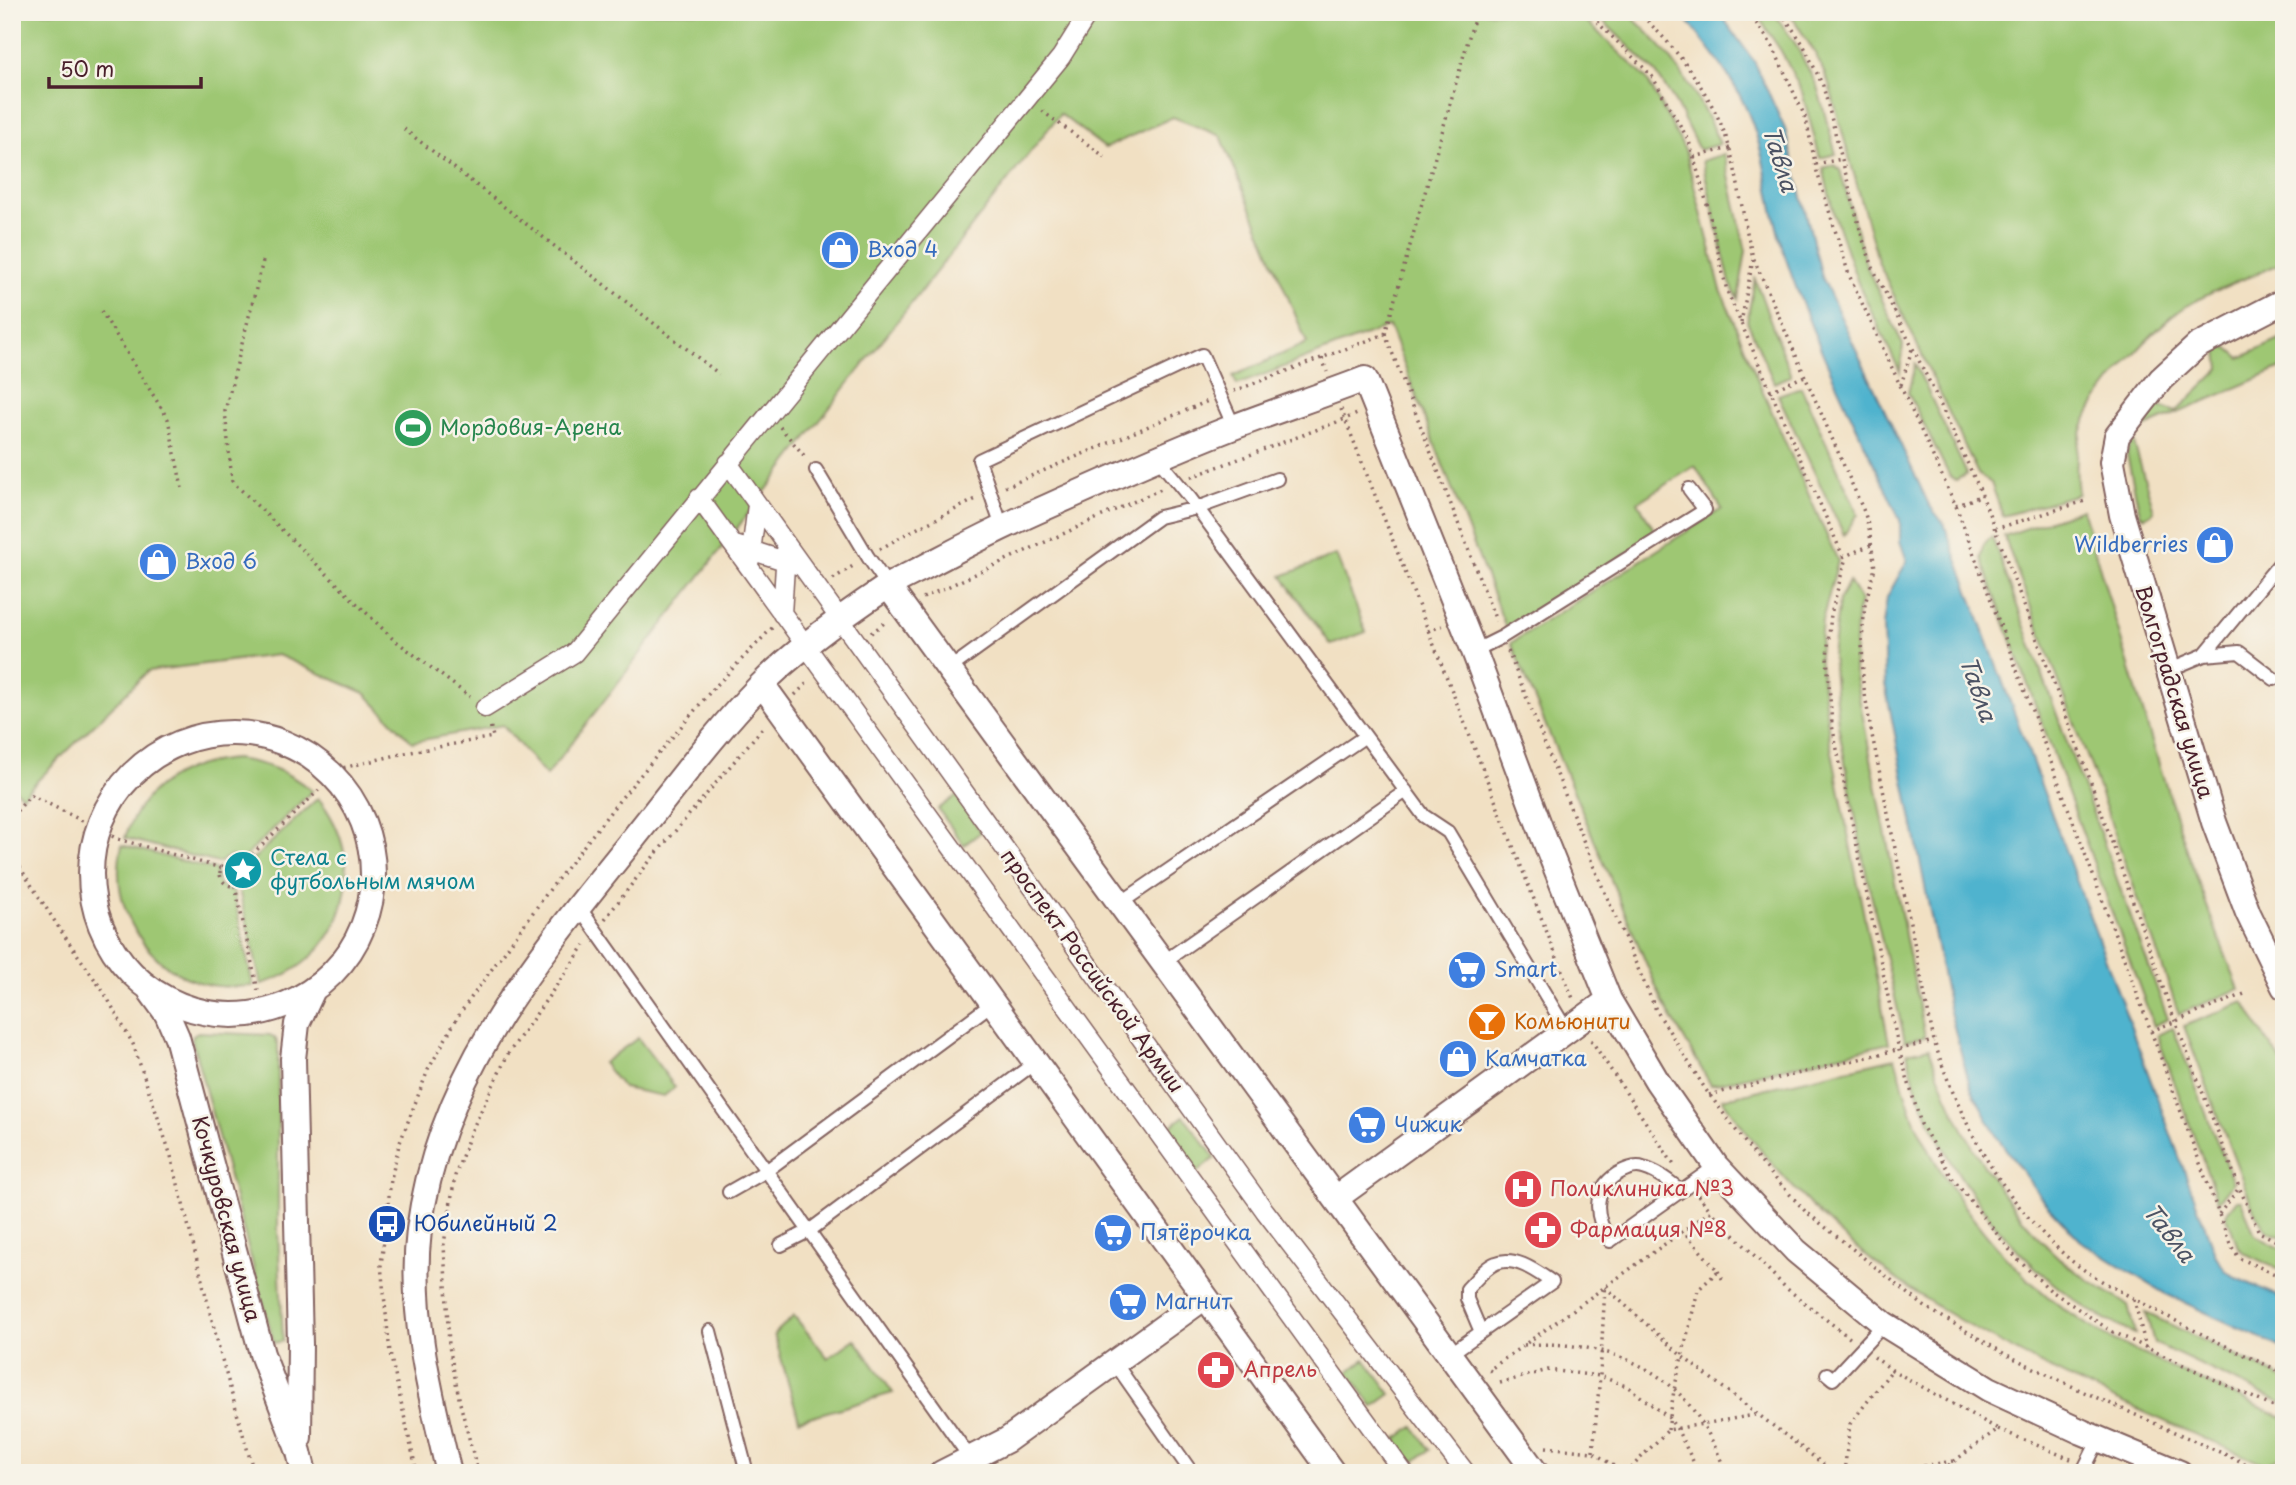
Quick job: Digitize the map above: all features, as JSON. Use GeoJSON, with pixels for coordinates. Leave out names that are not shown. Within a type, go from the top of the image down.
{"type":"FeatureCollection","features":[{"type":"Feature","properties":{"kind":"street"},"geometry":{"type":"LineString","coordinates":[[485,708],[574,653],[1061,57],[1089,12]]}},
{"type":"Feature","properties":{"kind":"street","name":"Волгоградская улица"},"geometry":{"type":"LineString","coordinates":[[2284,301],[2197,346],[2161,379],[2117,436],[2112,462],[2122,514],[2214,822],[2248,913],[2284,987]]}},
{"type":"Feature","properties":{"kind":"street"},"geometry":{"type":"LineString","coordinates":[[449,1473],[425,1374],[417,1302],[419,1232],[430,1171],[442,1130],[472,1063],[530,970],[712,741],[762,684],[806,646],[888,586],[1002,527],[1157,458],[1365,379],[1609,1000],[1657,1081],[1716,1166],[1796,1251],[1884,1324],[1989,1389],[2180,1473]]}},
{"type":"Feature","properties":{"kind":"street","name":"проспект Российской Армии"},"geometry":{"type":"LineString","coordinates":[[727,463],[791,558],[840,621],[1265,1211],[1466,1473]]}},
{"type":"Feature","properties":{"kind":"street","name":"проспект Российской Армии"},"geometry":{"type":"LineString","coordinates":[[699,498],[732,544],[750,559],[783,615],[1404,1473]]}},
{"type":"Feature","properties":{"kind":"street"},"geometry":{"type":"LineString","coordinates":[[757,505],[750,559],[791,558],[783,615]]}},
{"type":"Feature","properties":{"kind":"street"},"geometry":{"type":"LineString","coordinates":[[888,586],[1536,1473]]}},
{"type":"Feature","properties":{"kind":"street"},"geometry":{"type":"LineString","coordinates":[[762,684],[1333,1473]]}},
{"type":"Feature","properties":{"kind":"street"},"geometry":{"type":"LineString","coordinates":[[235,732],[262,735],[289,744],[313,757],[325,781],[351,797],[364,822],[372,849],[374,876],[371,904],[362,931],[349,955],[331,976],[312,992],[267,1012],[218,1015],[193,1010],[170,1001],[130,972],[113,950],[100,925],[92,899],[90,871],[93,843],[98,829],[116,793],[134,772],[180,742],[207,734],[235,732]]}},
{"type":"Feature","properties":{"kind":"street","name":"Кочкуровская улица"},"geometry":{"type":"LineString","coordinates":[[149,988],[167,1014],[177,1037],[262,1354],[302,1462]]}},
{"type":"Feature","properties":{"kind":"street","name":"Кочкуровская улица"},"geometry":{"type":"LineString","coordinates":[[302,1462],[293,1059],[298,1024],[312,992]]}},
{"type":"Feature","properties":{"kind":"street"},"geometry":{"type":"LineString","coordinates":[[1336,1198],[1609,1000]]}},
{"type":"Feature","properties":{"kind":"street"},"geometry":{"type":"LineString","coordinates":[[942,1473],[1007,1440],[1205,1297]]}},
{"type":"Feature","properties":{"kind":"lane"},"geometry":{"type":"LineString","coordinates":[[1002,527],[979,460],[1202,355],[1234,427]]}},
{"type":"Feature","properties":{"kind":"lane"},"geometry":{"type":"LineString","coordinates":[[1157,458],[1197,508],[1424,816],[1448,832],[1574,1026]]}},
{"type":"Feature","properties":{"kind":"lane"},"geometry":{"type":"LineString","coordinates":[[816,470],[888,586]]}},
{"type":"Feature","properties":{"kind":"lane"},"geometry":{"type":"LineString","coordinates":[[949,668],[1159,517],[1197,508],[1277,479]]}},
{"type":"Feature","properties":{"kind":"lane"},"geometry":{"type":"LineString","coordinates":[[1474,651],[1503,637],[1705,510],[1689,489]]}},
{"type":"Feature","properties":{"kind":"lane"},"geometry":{"type":"LineString","coordinates":[[2204,655],[2284,558]]}},
{"type":"Feature","properties":{"kind":"lane"},"geometry":{"type":"LineString","coordinates":[[2168,670],[2204,655],[2239,652],[2274,679]]}},
{"type":"Feature","properties":{"kind":"lane"},"geometry":{"type":"LineString","coordinates":[[1119,904],[1364,737]]}},
{"type":"Feature","properties":{"kind":"lane"},"geometry":{"type":"LineString","coordinates":[[1161,963],[1406,791]]}},
{"type":"Feature","properties":{"kind":"lane"},"geometry":{"type":"LineString","coordinates":[[579,907],[971,1459]]}},
{"type":"Feature","properties":{"kind":"lane"},"geometry":{"type":"LineString","coordinates":[[729,1192],[766,1171],[993,1003]]}},
{"type":"Feature","properties":{"kind":"lane"},"geometry":{"type":"LineString","coordinates":[[781,1245],[809,1231],[1036,1062]]}},
{"type":"Feature","properties":{"kind":"lane"},"geometry":{"type":"LineString","coordinates":[[1685,1187],[1640,1166],[1623,1171],[1608,1180],[1600,1193],[1597,1213],[1601,1228],[1609,1241],[1716,1166]]}},
{"type":"Feature","properties":{"kind":"lane"},"geometry":{"type":"LineString","coordinates":[[1450,1354],[1552,1282],[1533,1269],[1512,1262],[1496,1262],[1467,1289],[1466,1299],[1481,1332]]}},
{"type":"Feature","properties":{"kind":"lane"},"geometry":{"type":"LineString","coordinates":[[1827,1374],[1833,1378],[1884,1324]]}},
{"type":"Feature","properties":{"kind":"lane"},"geometry":{"type":"LineString","coordinates":[[710,1331],[747,1473]]}},
{"type":"Feature","properties":{"kind":"lane"},"geometry":{"type":"LineString","coordinates":[[1115,1363],[1192,1473]]}},
{"type":"Feature","properties":{"kind":"lane"},"geometry":{"type":"LineString","coordinates":[[2084,1469],[2099,1439]]}},
{"type":"Feature","properties":{"kind":"path"},"geometry":{"type":"LineString","coordinates":[[1476,12],[1385,334],[1589,855],[1656,1010],[1709,1095],[1756,1157],[1805,1211],[1924,1306],[2005,1354],[2096,1398],[2266,1472],[2284,1461]]}},
{"type":"Feature","properties":{"kind":"path"},"geometry":{"type":"LineString","coordinates":[[1587,12],[1652,76],[1689,141],[1727,290],[1845,561],[1831,614],[1826,657],[1832,725],[1899,1050],[1921,1124],[1953,1179],[2017,1259],[2050,1290],[2111,1331],[2284,1412]]}},
{"type":"Feature","properties":{"kind":"path"},"geometry":{"type":"LineString","coordinates":[[1637,12],[1659,30],[1700,86],[1719,119],[1730,148],[1753,257],[1865,514],[1875,568],[1865,604],[1863,682],[1934,1041],[1950,1089],[1968,1129],[2003,1185],[2033,1223],[2068,1258],[2134,1299],[2208,1339],[2284,1373]]}},
{"type":"Feature","properties":{"kind":"path"},"geometry":{"type":"LineString","coordinates":[[1748,12],[1772,45],[1806,119],[1816,164],[1849,275],[1956,506],[2230,1244],[2239,1258],[2284,1278]]}},
{"type":"Feature","properties":{"kind":"path"},"geometry":{"type":"LineString","coordinates":[[1781,12],[1803,44],[1824,86],[1862,237],[1874,270],[1982,495],[2082,758],[2176,1021],[2239,1187],[2259,1232],[2284,1245]]}},
{"type":"Feature","properties":{"kind":"path"},"geometry":{"type":"LineString","coordinates":[[1027,99],[1105,157]]}},
{"type":"Feature","properties":{"kind":"path"},"geometry":{"type":"LineString","coordinates":[[404,129],[719,374]]}},
{"type":"Feature","properties":{"kind":"path"},"geometry":{"type":"LineString","coordinates":[[1694,158],[1730,148]]}},
{"type":"Feature","properties":{"kind":"path"},"geometry":{"type":"LineString","coordinates":[[1816,164],[1842,159]]}},
{"type":"Feature","properties":{"kind":"path"},"geometry":{"type":"LineString","coordinates":[[1741,323],[1753,257]]}},
{"type":"Feature","properties":{"kind":"path"},"geometry":{"type":"LineString","coordinates":[[242,864],[325,781],[405,753],[493,737],[485,708],[392,638],[232,481],[225,411],[263,261]]}},
{"type":"Feature","properties":{"kind":"path"},"geometry":{"type":"LineString","coordinates":[[101,311],[168,419],[183,488]]}},
{"type":"Feature","properties":{"kind":"path"},"geometry":{"type":"LineString","coordinates":[[817,590],[906,534],[989,494],[1220,396],[1385,334]]}},
{"type":"Feature","properties":{"kind":"path"},"geometry":{"type":"LineString","coordinates":[[1901,387],[1912,349]]}},
{"type":"Feature","properties":{"kind":"path"},"geometry":{"type":"LineString","coordinates":[[1770,391],[1805,376]]}},
{"type":"Feature","properties":{"kind":"path"},"geometry":{"type":"LineString","coordinates":[[768,413],[816,470]]}},
{"type":"Feature","properties":{"kind":"path"},"geometry":{"type":"LineString","coordinates":[[856,644],[925,597],[1142,496],[1345,419],[1574,1026],[1592,1041],[1685,1187],[1786,1287],[1892,1370],[1997,1429],[2084,1469]]}},
{"type":"Feature","properties":{"kind":"path"},"geometry":{"type":"LineString","coordinates":[[1956,506],[1982,495]]}},
{"type":"Feature","properties":{"kind":"path"},"geometry":{"type":"LineString","coordinates":[[1995,529],[2085,500]]}},
{"type":"Feature","properties":{"kind":"path"},"geometry":{"type":"LineString","coordinates":[[1843,557],[1871,545]]}},
{"type":"Feature","properties":{"kind":"path"},"geometry":{"type":"LineString","coordinates":[[417,1473],[390,1353],[381,1265],[391,1179],[399,1145],[428,1070],[460,1013],[502,953],[610,813],[710,691],[783,615]]}},
{"type":"Feature","properties":{"kind":"path"},"geometry":{"type":"LineString","coordinates":[[478,1473],[449,1346],[444,1244],[455,1176],[470,1134],[508,1054],[595,932],[649,862],[780,710],[823,670]]}},
{"type":"Feature","properties":{"kind":"path"},"geometry":{"type":"LineString","coordinates":[[12,816],[30,795],[118,839],[221,868]]}},
{"type":"Feature","properties":{"kind":"path"},"geometry":{"type":"LineString","coordinates":[[12,855],[105,994],[133,1044],[171,1156],[221,1356],[254,1473]]}},
{"type":"Feature","properties":{"kind":"path"},"geometry":{"type":"LineString","coordinates":[[221,868],[231,861],[242,864]]}},
{"type":"Feature","properties":{"kind":"path"},"geometry":{"type":"LineString","coordinates":[[221,868],[222,881],[235,886],[242,883],[246,876],[242,864]]}},
{"type":"Feature","properties":{"kind":"path"},"geometry":{"type":"LineString","coordinates":[[235,886],[258,991]]}},
{"type":"Feature","properties":{"kind":"path"},"geometry":{"type":"LineString","coordinates":[[2151,1031],[2247,993]]}},
{"type":"Feature","properties":{"kind":"path"},"geometry":{"type":"LineString","coordinates":[[1709,1095],[1934,1041]]}},
{"type":"Feature","properties":{"kind":"path"},"geometry":{"type":"LineString","coordinates":[[2219,1214],[2239,1187]]}},
{"type":"Feature","properties":{"kind":"path"},"geometry":{"type":"LineString","coordinates":[[1489,1370],[1711,1211]]}},
{"type":"Feature","properties":{"kind":"path"},"geometry":{"type":"LineString","coordinates":[[1684,1232],[1724,1282]]}},
{"type":"Feature","properties":{"kind":"path"},"geometry":{"type":"LineString","coordinates":[[1668,1430],[1674,1390],[1698,1290],[1717,1271]]}},
{"type":"Feature","properties":{"kind":"path"},"geometry":{"type":"LineString","coordinates":[[1592,1452],[1605,1286]]}},
{"type":"Feature","properties":{"kind":"path"},"geometry":{"type":"LineString","coordinates":[[1605,1286],[1683,1357],[1835,1473]]}},
{"type":"Feature","properties":{"kind":"path"},"geometry":{"type":"LineString","coordinates":[[2134,1299],[2146,1348]]}},
{"type":"Feature","properties":{"kind":"path"},"geometry":{"type":"LineString","coordinates":[[1522,1345],[1547,1343],[1600,1350],[1648,1371],[1689,1404],[1703,1424],[1726,1473]]}},
{"type":"Feature","properties":{"kind":"path"},"geometry":{"type":"LineString","coordinates":[[1500,1383],[1548,1370],[1600,1376],[1628,1387],[1668,1418],[1677,1429],[1699,1473]]}},
{"type":"Feature","properties":{"kind":"path"},"geometry":{"type":"LineString","coordinates":[[1844,1473],[1850,1424],[1892,1370]]}},
{"type":"Feature","properties":{"kind":"path"},"geometry":{"type":"LineString","coordinates":[[1544,1447],[1592,1452],[1625,1473],[1668,1430],[1756,1415]]}},
{"type":"Feature","properties":{"kind":"path"},"geometry":{"type":"LineString","coordinates":[[1938,1473],[1997,1429]]}},
{"type":"Feature","properties":{"kind":"path"},"geometry":{"type":"LineString","coordinates":[[1882,1473],[1954,1460]]}},
{"type":"Feature","properties":{"kind":"green space","name":"Мордовия-Арена"},"geometry":{"type":"Polygon","coordinates":[[[12,12],[1577,12],[1646,78],[1685,150],[1721,290],[1838,561],[1822,621],[1819,656],[1830,742],[1889,1043],[1711,1085],[1663,1003],[1511,643],[1722,509],[1695,466],[1638,502],[1657,535],[1506,628],[1389,326],[1237,385],[1233,376],[1307,343],[1221,136],[1173,117],[1105,148],[1060,114],[546,776],[503,725],[412,742],[365,693],[278,655],[148,671],[22,796],[12,786],[12,12]]]}},
{"type":"Feature","properties":{"kind":"green space"},"geometry":{"type":"Polygon","coordinates":[[[1594,12],[1626,12],[1656,41],[1692,89],[1720,144],[1699,150],[1676,104],[1656,73],[1594,12]]]}},
{"type":"Feature","properties":{"kind":"green space"},"geometry":{"type":"Polygon","coordinates":[[[1755,12],[1773,12],[1795,43],[1817,86],[1836,154],[1820,158],[1802,92],[1781,51],[1755,12]]]}},
{"type":"Feature","properties":{"kind":"green space"},"geometry":{"type":"Polygon","coordinates":[[[1789,12],[2284,12],[2284,262],[2190,304],[2163,324],[2132,356],[2093,407],[2082,429],[2077,456],[2078,494],[2003,516],[1991,483],[1978,474],[1879,264],[1828,81],[1815,53],[1789,12]]]}},
{"type":"Feature","properties":{"kind":"green space"},"geometry":{"type":"Polygon","coordinates":[[[1724,154],[1746,251],[1738,299],[1730,283],[1702,161],[1724,154]]]}},
{"type":"Feature","properties":{"kind":"green space"},"geometry":{"type":"Polygon","coordinates":[[[1834,165],[1840,170],[1866,265],[1903,345],[1900,372],[1858,283],[1834,215],[1823,168],[1834,165]]]}},
{"type":"Feature","properties":{"kind":"green space"},"geometry":{"type":"Polygon","coordinates":[[[1755,279],[1791,376],[1774,383],[1747,321],[1755,279]]]}},
{"type":"Feature","properties":{"kind":"green space"},"geometry":{"type":"Polygon","coordinates":[[[2284,338],[2284,367],[2134,432],[2159,406],[2176,412],[2220,369],[2218,351],[2226,346],[2240,358],[2284,338]]]}},
{"type":"Feature","properties":{"kind":"green space"},"geometry":{"type":"Polygon","coordinates":[[[1915,364],[1967,474],[1956,480],[1950,477],[1908,393],[1915,364]]]}},
{"type":"Feature","properties":{"kind":"green space"},"geometry":{"type":"Polygon","coordinates":[[[1801,387],[1858,514],[1844,535],[1778,395],[1801,387]]]}},
{"type":"Feature","properties":{"kind":"green space"},"geometry":{"type":"Polygon","coordinates":[[[2132,436],[2154,511],[2145,517],[2140,514],[2127,455],[2132,436]]]}},
{"type":"Feature","properties":{"kind":"green space"},"geometry":{"type":"Polygon","coordinates":[[[2082,509],[2174,811],[2239,989],[2179,1014],[2093,772],[2004,536],[2082,509]]]}},
{"type":"Feature","properties":{"kind":"green space"},"geometry":{"type":"Polygon","coordinates":[[[1992,537],[2168,1019],[2154,1026],[1981,558],[1984,546],[1992,537]]]}},
{"type":"Feature","properties":{"kind":"green space"},"geometry":{"type":"Polygon","coordinates":[[[1336,555],[1366,632],[1331,645],[1282,576],[1336,555]]]}},
{"type":"Feature","properties":{"kind":"green space"},"geometry":{"type":"Polygon","coordinates":[[[1849,581],[1861,601],[1856,619],[1854,671],[1925,1037],[1905,1041],[1865,868],[1838,724],[1832,655],[1839,601],[1849,581]]]}},
{"type":"Feature","properties":{"kind":"green space"},"geometry":{"type":"Polygon","coordinates":[[[235,759],[276,769],[312,791],[243,859],[230,856],[218,863],[125,838],[132,820],[153,791],[182,772],[216,761],[235,759]]]}},
{"type":"Feature","properties":{"kind":"green space"},"geometry":{"type":"Polygon","coordinates":[[[956,796],[981,832],[964,845],[938,809],[956,796]]]}},
{"type":"Feature","properties":{"kind":"green space"},"geometry":{"type":"Polygon","coordinates":[[[318,798],[335,824],[344,852],[346,880],[342,907],[331,932],[314,954],[290,972],[261,984],[239,890],[250,879],[248,864],[318,798]]]}},
{"type":"Feature","properties":{"kind":"green space"},"geometry":{"type":"Polygon","coordinates":[[[122,845],[216,870],[220,885],[233,891],[253,986],[216,986],[188,978],[168,967],[151,952],[127,913],[121,891],[119,868],[122,845]]]}},
{"type":"Feature","properties":{"kind":"green space"},"geometry":{"type":"Polygon","coordinates":[[[2244,1002],[2284,1064],[2284,1238],[2267,1231],[2255,1213],[2184,1026],[2244,1002]]]}},
{"type":"Feature","properties":{"kind":"green space"},"geometry":{"type":"Polygon","coordinates":[[[2173,1028],[2233,1183],[2218,1202],[2157,1035],[2173,1028]]]}},
{"type":"Feature","properties":{"kind":"green space"},"geometry":{"type":"Polygon","coordinates":[[[198,1032],[270,1035],[278,1044],[278,1230],[283,1341],[274,1343],[192,1040],[193,1035],[198,1032]]]}},
{"type":"Feature","properties":{"kind":"green space"},"geometry":{"type":"Polygon","coordinates":[[[638,1038],[675,1087],[664,1096],[623,1088],[603,1063],[638,1038]]]}},
{"type":"Feature","properties":{"kind":"green space"},"geometry":{"type":"Polygon","coordinates":[[[1929,1048],[1956,1116],[1991,1177],[2050,1250],[2084,1277],[2128,1305],[2135,1334],[2100,1316],[2067,1294],[2036,1268],[1982,1208],[1939,1140],[1917,1092],[1907,1053],[1929,1048]]]}},
{"type":"Feature","properties":{"kind":"green space"},"geometry":{"type":"Polygon","coordinates":[[[1895,1058],[1916,1124],[1932,1156],[1973,1218],[2022,1273],[2049,1298],[2110,1338],[2284,1418],[2284,1454],[2265,1465],[2055,1371],[1974,1329],[1935,1305],[1874,1262],[1818,1213],[1768,1158],[1722,1099],[1895,1058]]]}},
{"type":"Feature","properties":{"kind":"green space"},"geometry":{"type":"Polygon","coordinates":[[[1184,1116],[1215,1158],[1197,1172],[1166,1130],[1184,1116]]]}},
{"type":"Feature","properties":{"kind":"green space"},"geometry":{"type":"Polygon","coordinates":[[[2237,1200],[2241,1200],[2255,1235],[2284,1250],[2284,1272],[2244,1253],[2238,1247],[2226,1214],[2237,1200]]]}},
{"type":"Feature","properties":{"kind":"green space"},"geometry":{"type":"Polygon","coordinates":[[[2146,1313],[2284,1379],[2284,1404],[2154,1343],[2146,1313]]]}},
{"type":"Feature","properties":{"kind":"green space"},"geometry":{"type":"Polygon","coordinates":[[[794,1316],[828,1358],[855,1339],[893,1393],[799,1420],[774,1334],[794,1316]]]}},
{"type":"Feature","properties":{"kind":"green space"},"geometry":{"type":"Polygon","coordinates":[[[1365,1359],[1391,1394],[1373,1407],[1348,1372],[1365,1359]]]}},
{"type":"Feature","properties":{"kind":"green space"},"geometry":{"type":"Polygon","coordinates":[[[1414,1427],[1430,1450],[1412,1463],[1396,1439],[1414,1427]]]}},
{"type":"Feature","properties":{"kind":"water","name":"Тавла"},"geometry":{"type":"Polygon","coordinates":[[[1681,12],[1719,12],[1755,63],[1785,129],[1822,277],[1929,505],[1944,524],[2216,1256],[2225,1270],[2237,1278],[2284,1299],[2284,1349],[2164,1293],[2083,1243],[2046,1204],[1997,1137],[1970,1086],[1949,1008],[1885,684],[1883,625],[1887,597],[1907,561],[1900,541],[1900,520],[1823,355],[1796,287],[1784,253],[1763,158],[1752,122],[1730,79],[1681,12]]]}},
{"type":"Feature","properties":{"kind":"place","name":"Вход 4"},"geometry":{"type":"Point","coordinates":[840,250]}},
{"type":"Feature","properties":{"kind":"place","name":"Мордовия-Арена"},"geometry":{"type":"Point","coordinates":[413,428]}},
{"type":"Feature","properties":{"kind":"place","name":"Wildberries"},"geometry":{"type":"Point","coordinates":[2215,545]}},
{"type":"Feature","properties":{"kind":"place","name":"Вход 6"},"geometry":{"type":"Point","coordinates":[158,562]}},
{"type":"Feature","properties":{"kind":"place","name":"Стела с футбольным мячом"},"geometry":{"type":"Point","coordinates":[243,870]}},
{"type":"Feature","properties":{"kind":"place","name":"Smart"},"geometry":{"type":"Point","coordinates":[1467,970]}},
{"type":"Feature","properties":{"kind":"place","name":"Комьюнити"},"geometry":{"type":"Point","coordinates":[1487,1022]}},
{"type":"Feature","properties":{"kind":"place","name":"Камчатка"},"geometry":{"type":"Point","coordinates":[1458,1059]}},
{"type":"Feature","properties":{"kind":"place","name":"Чижик"},"geometry":{"type":"Point","coordinates":[1367,1125]}},
{"type":"Feature","properties":{"kind":"place","name":"Поликлиника №3"},"geometry":{"type":"Point","coordinates":[1523,1189]}},
{"type":"Feature","properties":{"kind":"place","name":"Юбилейный 2"},"geometry":{"type":"Point","coordinates":[387,1224]}},
{"type":"Feature","properties":{"kind":"place","name":"Фармация №8"},"geometry":{"type":"Point","coordinates":[1543,1230]}},
{"type":"Feature","properties":{"kind":"place","name":"Пятёрочка"},"geometry":{"type":"Point","coordinates":[1113,1233]}},
{"type":"Feature","properties":{"kind":"place","name":"Магнит"},"geometry":{"type":"Point","coordinates":[1128,1302]}},
{"type":"Feature","properties":{"kind":"place","name":"Апрель"},"geometry":{"type":"Point","coordinates":[1216,1370]}}]}
